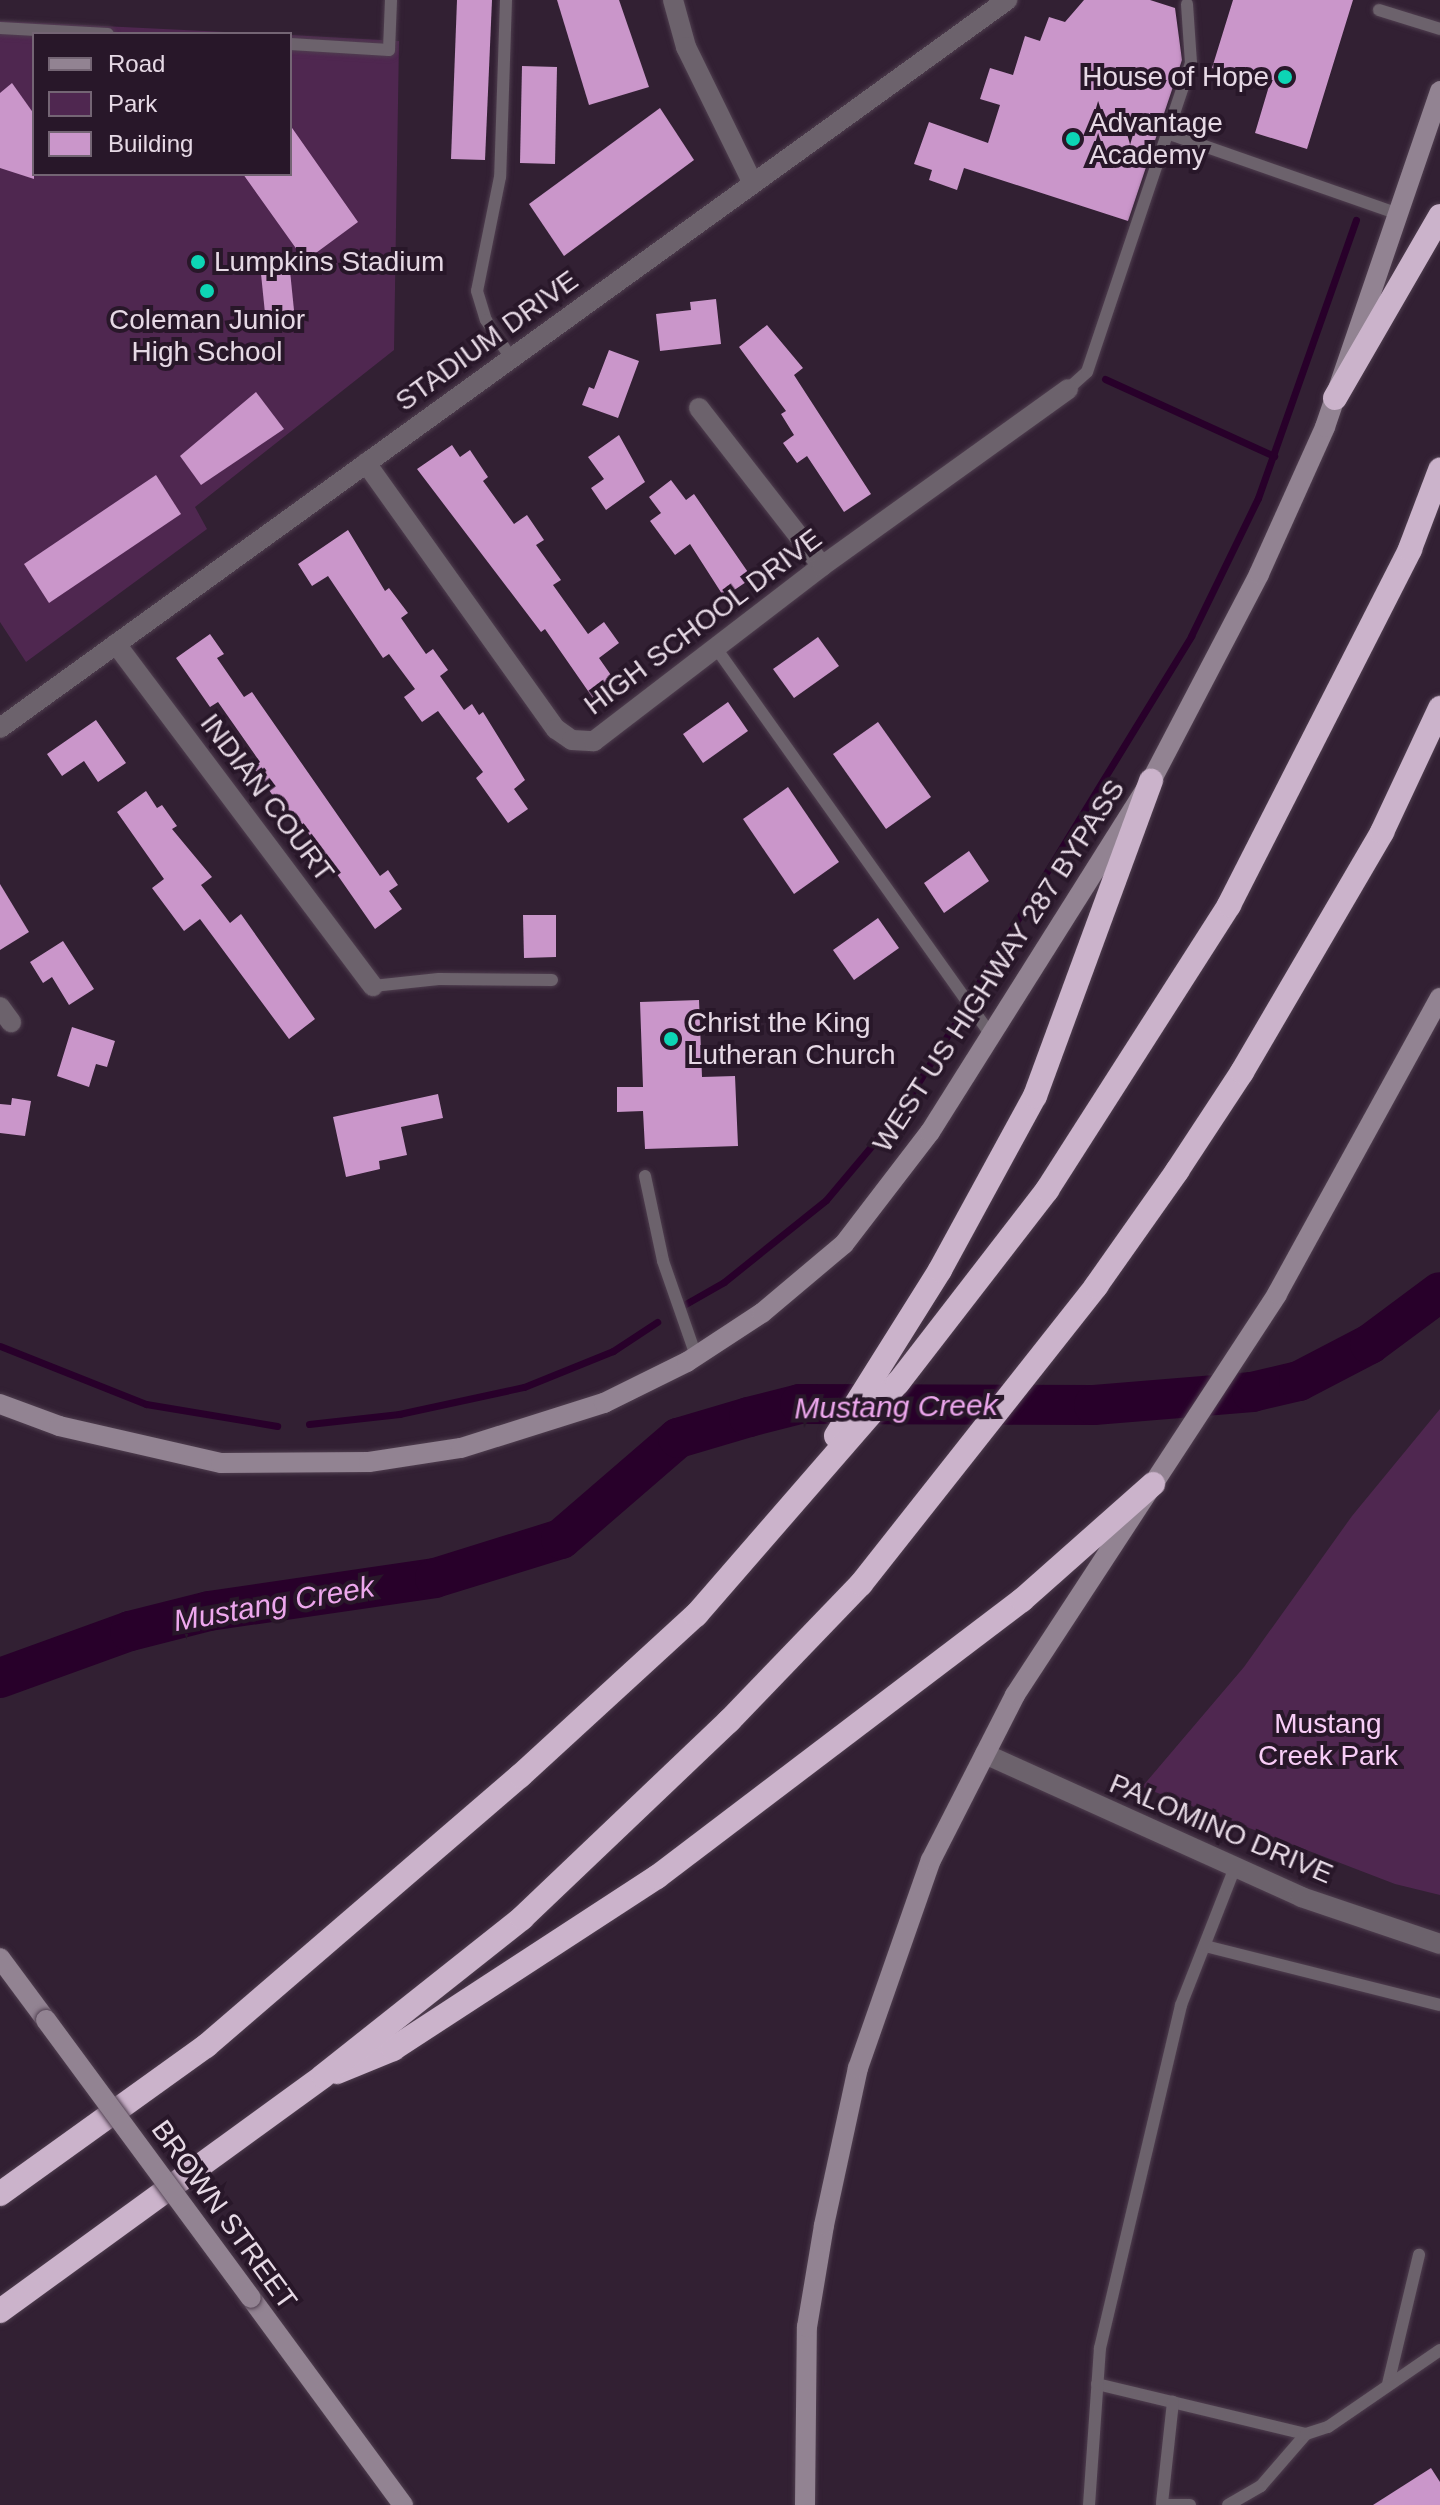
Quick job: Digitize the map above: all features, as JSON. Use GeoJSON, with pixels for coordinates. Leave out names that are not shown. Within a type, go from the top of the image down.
{"type":"FeatureCollection","features":[{"type":"Feature","properties":{"kind":"highway"},"geometry":{"type":"LineString","coordinates":[[1335,398],[1440,216]]}},
{"type":"Feature","properties":{"kind":"highway"},"geometry":{"type":"LineString","coordinates":[[0,2194],[206,2046],[520,1776],[696,1615],[965,1299],[1047,1190],[1229,905],[1410,549],[1440,470]]}},
{"type":"Feature","properties":{"kind":"highway"},"geometry":{"type":"LineString","coordinates":[[0,2311],[323,2076],[522,1918],[622,1826],[861,1584],[1096,1286],[1242,1072],[1382,832],[1440,708]]}},
{"type":"Feature","properties":{"kind":"highway"},"geometry":{"type":"LineString","coordinates":[[802,1491],[923,1296],[1035,1096],[1151,781]]}},
{"type":"Feature","properties":{"kind":"highway"},"geometry":{"type":"LineString","coordinates":[[323,2076],[393,2049],[657,1877],[1022,1600],[1160,1474]]}},
{"type":"Feature","properties":{"kind":"main road","name":"WEST US HIGHWAY 287 BYPASS"},"geometry":{"type":"LineString","coordinates":[[0,1404],[59,1426],[221,1463],[369,1462],[461,1448],[604,1403],[696,1356],[762,1313],[844,1244],[930,1132],[1151,781],[1259,574],[1335,398],[1440,91]]}},
{"type":"Feature","properties":{"kind":"main road"},"geometry":{"type":"LineString","coordinates":[[805,2505],[807,2327],[840,2140],[858,2068],[901,1937],[931,1860],[1015,1695],[1277,1294],[1440,998]]}},
{"type":"Feature","properties":{"kind":"main road","name":"BROWN STREET"},"geometry":{"type":"LineString","coordinates":[[0,1958],[403,2505]]}},
{"type":"Feature","properties":{"kind":"street"},"geometry":{"type":"LineString","coordinates":[[673,0],[686,47],[752,182]]}},
{"type":"Feature","properties":{"kind":"street","name":"STADIUM DRIVE"},"geometry":{"type":"LineString","coordinates":[[0,728],[997,4]]}},
{"type":"Feature","properties":{"kind":"street","name":"HIGH SCHOOL DRIVE"},"geometry":{"type":"LineString","coordinates":[[366,463],[556,729],[572,740],[603,738],[822,566],[1068,389]]}},
{"type":"Feature","properties":{"kind":"street"},"geometry":{"type":"LineString","coordinates":[[699,408],[822,566]]}},
{"type":"Feature","properties":{"kind":"street","name":"INDIAN COURT"},"geometry":{"type":"LineString","coordinates":[[116,644],[373,986]]}},
{"type":"Feature","properties":{"kind":"street","name":"PALOMINO DRIVE"},"geometry":{"type":"LineString","coordinates":[[985,1754],[1301,1897],[1440,1944]]}},
{"type":"Feature","properties":{"kind":"lane"},"geometry":{"type":"LineString","coordinates":[[292,44],[389,50],[391,0]]}},
{"type":"Feature","properties":{"kind":"lane"},"geometry":{"type":"LineString","coordinates":[[506,0],[500,177],[477,291],[486,320],[511,358]]}},
{"type":"Feature","properties":{"kind":"lane"},"geometry":{"type":"LineString","coordinates":[[1068,389],[1087,372],[1191,63],[1187,4]]}},
{"type":"Feature","properties":{"kind":"lane"},"geometry":{"type":"LineString","coordinates":[[1379,10],[1440,29]]}},
{"type":"Feature","properties":{"kind":"lane"},"geometry":{"type":"LineString","coordinates":[[0,28],[72,32]]}},
{"type":"Feature","properties":{"kind":"lane"},"geometry":{"type":"LineString","coordinates":[[1167,133],[1398,214]]}},
{"type":"Feature","properties":{"kind":"lane"},"geometry":{"type":"LineString","coordinates":[[716,648],[990,1034]]}},
{"type":"Feature","properties":{"kind":"lane"},"geometry":{"type":"LineString","coordinates":[[373,986],[439,979],[552,980]]}},
{"type":"Feature","properties":{"kind":"lane"},"geometry":{"type":"LineString","coordinates":[[645,1176],[663,1261],[696,1356]]}},
{"type":"Feature","properties":{"kind":"lane"},"geometry":{"type":"LineString","coordinates":[[1089,2505],[1100,2348],[1181,2005],[1235,1867]]}},
{"type":"Feature","properties":{"kind":"lane"},"geometry":{"type":"LineString","coordinates":[[1205,1946],[1440,2005]]}},
{"type":"Feature","properties":{"kind":"lane"},"geometry":{"type":"LineString","coordinates":[[1388,2384],[1419,2255]]}},
{"type":"Feature","properties":{"kind":"lane"},"geometry":{"type":"LineString","coordinates":[[1097,2384],[1306,2434],[1328,2427],[1440,2350]]}},
{"type":"Feature","properties":{"kind":"lane"},"geometry":{"type":"LineString","coordinates":[[1173,2402],[1162,2504],[1190,2505]]}},
{"type":"Feature","properties":{"kind":"lane"},"geometry":{"type":"LineString","coordinates":[[1228,2505],[1261,2486],[1306,2434]]}},
{"type":"Feature","properties":{"kind":"green space","name":"Lumpkins Stadium"},"geometry":{"type":"Polygon","coordinates":[[[0,21],[223,32],[32,32],[32,176],[292,176],[292,35],[399,41],[394,350],[195,507],[207,529],[26,662],[0,622],[0,21]]]}},
{"type":"Feature","properties":{"kind":"green space","name":"Mustang Creek Park"},"geometry":{"type":"Polygon","coordinates":[[[1440,1409],[1440,1895],[1395,1884],[1142,1787],[1244,1667],[1352,1516],[1440,1409]]]}},
{"type":"Feature","properties":{"kind":"building"},"geometry":{"type":"Polygon","coordinates":[[[457,0],[492,0],[485,160],[451,159],[457,0]]]}},
{"type":"Feature","properties":{"kind":"building"},"geometry":{"type":"Polygon","coordinates":[[[557,0],[619,0],[649,87],[589,105],[557,0]]]}},
{"type":"Feature","properties":{"kind":"building","name":"Advantage Academy"},"geometry":{"type":"Polygon","coordinates":[[[1084,0],[1150,0],[1175,8],[1182,60],[1128,221],[964,168],[957,190],[929,180],[932,170],[914,164],[929,122],[988,143],[1000,105],[980,99],[990,68],[1013,75],[1025,36],[1040,41],[1049,17],[1065,22],[1084,0]]]}},
{"type":"Feature","properties":{"kind":"building","name":"House of Hope"},"geometry":{"type":"Polygon","coordinates":[[[1233,0],[1353,0],[1307,149],[1255,133],[1269,86],[1212,68],[1233,0]]]}},
{"type":"Feature","properties":{"kind":"building"},"geometry":{"type":"Polygon","coordinates":[[[522,66],[557,67],[555,164],[520,163],[522,66]]]}},
{"type":"Feature","properties":{"kind":"building"},"geometry":{"type":"Polygon","coordinates":[[[12,83],[32,111],[34,179],[0,168],[0,93],[12,83]]]}},
{"type":"Feature","properties":{"kind":"building"},"geometry":{"type":"Polygon","coordinates":[[[660,108],[694,160],[564,256],[529,204],[660,108]]]}},
{"type":"Feature","properties":{"kind":"building"},"geometry":{"type":"Polygon","coordinates":[[[292,128],[358,222],[305,261],[244,176],[292,176],[292,128]]]}},
{"type":"Feature","properties":{"kind":"building"},"geometry":{"type":"Polygon","coordinates":[[[289,261],[296,330],[267,333],[260,264],[289,261]]]}},
{"type":"Feature","properties":{"kind":"building"},"geometry":{"type":"Polygon","coordinates":[[[716,299],[721,344],[660,351],[656,314],[691,310],[690,302],[716,299]]]}},
{"type":"Feature","properties":{"kind":"building"},"geometry":{"type":"Polygon","coordinates":[[[767,325],[803,368],[794,375],[871,494],[844,512],[807,456],[797,463],[783,443],[794,435],[781,414],[786,411],[739,347],[767,325]]]}},
{"type":"Feature","properties":{"kind":"building"},"geometry":{"type":"Polygon","coordinates":[[[609,350],[639,361],[618,418],[582,405],[589,387],[594,389],[609,350]]]}},
{"type":"Feature","properties":{"kind":"building"},"geometry":{"type":"Polygon","coordinates":[[[256,392],[284,429],[201,485],[180,456],[256,392]]]}},
{"type":"Feature","properties":{"kind":"building"},"geometry":{"type":"Polygon","coordinates":[[[619,435],[645,482],[606,510],[591,488],[604,479],[588,457],[619,435]]]}},
{"type":"Feature","properties":{"kind":"building"},"geometry":{"type":"Polygon","coordinates":[[[452,445],[460,457],[470,450],[488,477],[483,481],[514,524],[527,515],[544,540],[536,545],[561,580],[553,585],[588,634],[604,622],[619,643],[599,658],[620,688],[597,704],[545,629],[541,632],[417,469],[452,445]]]}},
{"type":"Feature","properties":{"kind":"building"},"geometry":{"type":"Polygon","coordinates":[[[156,475],[181,514],[49,603],[24,564],[156,475]]]}},
{"type":"Feature","properties":{"kind":"building"},"geometry":{"type":"Polygon","coordinates":[[[671,480],[686,500],[694,494],[752,578],[724,597],[690,544],[675,555],[650,521],[661,513],[649,497],[671,480]]]}},
{"type":"Feature","properties":{"kind":"building"},"geometry":{"type":"Polygon","coordinates":[[[348,530],[385,591],[389,588],[408,613],[401,618],[426,654],[433,649],[448,670],[440,676],[464,710],[472,704],[479,715],[483,712],[525,780],[514,789],[528,809],[508,823],[476,778],[483,772],[438,711],[422,722],[404,697],[415,689],[389,654],[383,658],[328,576],[312,586],[298,564],[348,530]]]}},
{"type":"Feature","properties":{"kind":"building"},"geometry":{"type":"Polygon","coordinates":[[[210,634],[224,654],[217,658],[244,697],[252,692],[380,876],[388,870],[398,885],[389,891],[402,909],[375,929],[293,811],[287,816],[253,767],[260,762],[218,702],[210,707],[176,658],[210,634]]]}},
{"type":"Feature","properties":{"kind":"building"},"geometry":{"type":"Polygon","coordinates":[[[818,637],[839,666],[794,698],[773,669],[818,637]]]}},
{"type":"Feature","properties":{"kind":"building"},"geometry":{"type":"Polygon","coordinates":[[[728,702],[748,731],[703,763],[683,734],[728,702]]]}},
{"type":"Feature","properties":{"kind":"building"},"geometry":{"type":"Polygon","coordinates":[[[96,720],[126,763],[98,782],[84,761],[62,776],[47,754],[96,720]]]}},
{"type":"Feature","properties":{"kind":"building"},"geometry":{"type":"Polygon","coordinates":[[[878,722],[931,797],[886,829],[833,754],[878,722]]]}},
{"type":"Feature","properties":{"kind":"building"},"geometry":{"type":"Polygon","coordinates":[[[788,787],[839,862],[794,894],[743,819],[788,787]]]}},
{"type":"Feature","properties":{"kind":"building"},"geometry":{"type":"Polygon","coordinates":[[[146,791],[157,808],[162,805],[177,826],[172,829],[212,877],[201,885],[230,923],[241,914],[315,1019],[289,1039],[200,919],[184,931],[152,888],[164,879],[117,812],[146,791]]]}},
{"type":"Feature","properties":{"kind":"building"},"geometry":{"type":"Polygon","coordinates":[[[969,851],[989,881],[944,913],[924,883],[969,851]]]}},
{"type":"Feature","properties":{"kind":"building"},"geometry":{"type":"Polygon","coordinates":[[[0,884],[29,932],[0,950],[0,884]]]}},
{"type":"Feature","properties":{"kind":"building"},"geometry":{"type":"Polygon","coordinates":[[[523,915],[556,915],[556,957],[524,958],[523,915]]]}},
{"type":"Feature","properties":{"kind":"building"},"geometry":{"type":"Polygon","coordinates":[[[878,918],[899,948],[854,980],[833,950],[878,918]]]}},
{"type":"Feature","properties":{"kind":"building"},"geometry":{"type":"Polygon","coordinates":[[[63,941],[94,989],[69,1005],[52,977],[43,983],[30,962],[63,941]]]}},
{"type":"Feature","properties":{"kind":"building","name":"Christ the King Lutheran Church"},"geometry":{"type":"Polygon","coordinates":[[[699,1000],[702,1077],[735,1076],[738,1146],[645,1149],[643,1111],[617,1112],[617,1087],[643,1087],[640,1002],[699,1000]]]}},
{"type":"Feature","properties":{"kind":"building"},"geometry":{"type":"Polygon","coordinates":[[[72,1027],[115,1041],[107,1067],[96,1064],[89,1087],[57,1076],[72,1027]]]}},
{"type":"Feature","properties":{"kind":"building"},"geometry":{"type":"Polygon","coordinates":[[[438,1094],[443,1118],[401,1127],[407,1155],[379,1161],[380,1169],[346,1177],[333,1117],[438,1094]]]}},
{"type":"Feature","properties":{"kind":"building"},"geometry":{"type":"Polygon","coordinates":[[[12,1098],[31,1101],[25,1136],[0,1133],[0,1104],[11,1105],[12,1098]]]}},
{"type":"Feature","properties":{"kind":"building"},"geometry":{"type":"Polygon","coordinates":[[[1431,2468],[1440,2482],[1440,2505],[1373,2505],[1431,2468]]]}},
{"type":"Feature","properties":{"kind":"waterway"},"geometry":{"type":"LineString","coordinates":[[975,989],[1191,636],[1258,498],[1356,220]]}},
{"type":"Feature","properties":{"kind":"waterway"},"geometry":{"type":"LineString","coordinates":[[1105,379],[1274,456]]}},
{"type":"Feature","properties":{"kind":"waterway"},"geometry":{"type":"LineString","coordinates":[[682,1306],[724,1282],[826,1200],[900,1112],[954,1025]]}},
{"type":"Feature","properties":{"kind":"waterway","name":"Mustang Creek"},"geometry":{"type":"LineString","coordinates":[[0,1678],[130,1631],[209,1611],[435,1578],[561,1539],[678,1438],[749,1417],[800,1404],[1094,1405],[1252,1392],[1299,1381],[1370,1344],[1440,1292]]}},
{"type":"Feature","properties":{"kind":"waterway"},"geometry":{"type":"LineString","coordinates":[[309,1424],[399,1414],[524,1387],[613,1351],[657,1322]]}},
{"type":"Feature","properties":{"kind":"waterway"},"geometry":{"type":"LineString","coordinates":[[0,1346],[146,1404],[277,1426]]}},
{"type":"Feature","properties":{"kind":"place","name":"House of Hope"},"geometry":{"type":"Point","coordinates":[1285,77]}},
{"type":"Feature","properties":{"kind":"place","name":"Advantage Academy"},"geometry":{"type":"Point","coordinates":[1073,139]}},
{"type":"Feature","properties":{"kind":"place","name":"Lumpkins Stadium"},"geometry":{"type":"Point","coordinates":[198,262]}},
{"type":"Feature","properties":{"kind":"place","name":"Coleman Junior High School"},"geometry":{"type":"Point","coordinates":[207,291]}},
{"type":"Feature","properties":{"kind":"place","name":"Christ the King Lutheran Church"},"geometry":{"type":"Point","coordinates":[671,1039]}}]}
